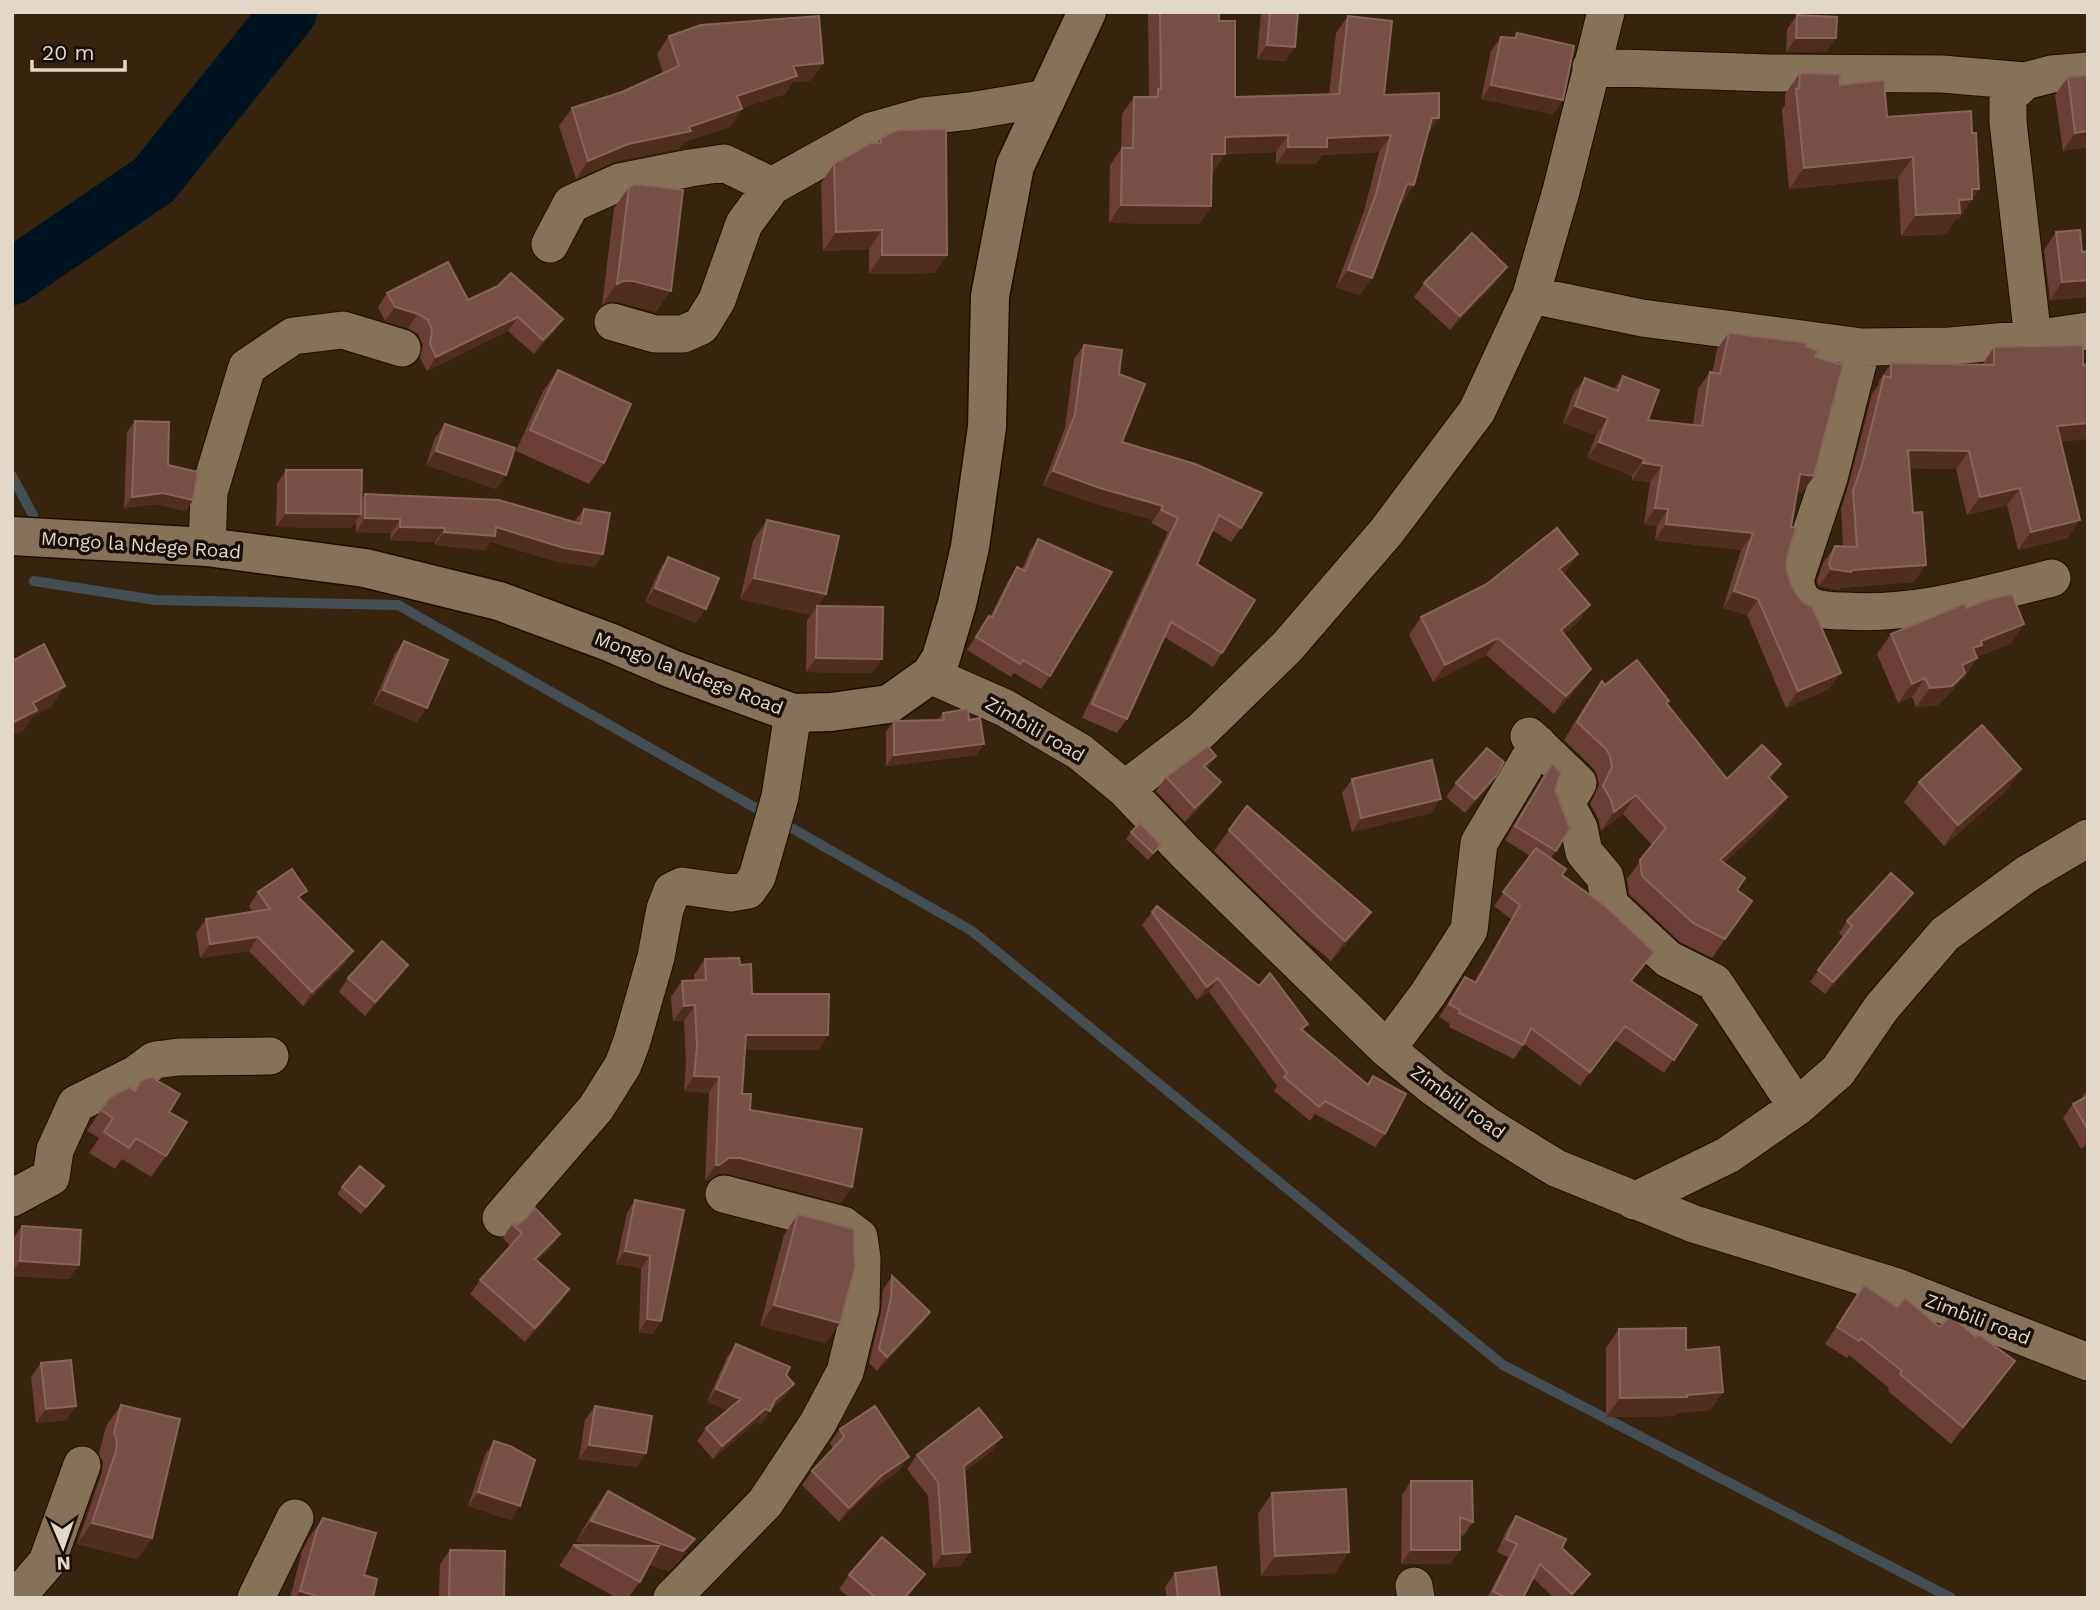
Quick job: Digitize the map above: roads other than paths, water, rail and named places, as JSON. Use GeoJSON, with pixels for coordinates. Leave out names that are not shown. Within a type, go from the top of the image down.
{"type":"FeatureCollection","features":[{"type":"Feature","properties":{"kind":"street","name":"Mongo la Ndege Road"},"geometry":{"type":"LineString","coordinates":[[12,536],[207,547],[365,568],[499,601],[793,713],[831,712],[889,704],[930,675],[941,658],[957,604],[970,547],[987,427],[990,296],[1015,166],[1087,12]]}},
{"type":"Feature","properties":{"kind":"street"},"geometry":{"type":"LineString","coordinates":[[1125,789],[1201,731],[1287,647],[1388,531],[1476,411],[1531,295],[1561,191],[1606,12]]}},
{"type":"Feature","properties":{"kind":"street"},"geometry":{"type":"LineString","coordinates":[[1591,67],[1770,73],[1942,74],[2025,81],[2052,74],[2088,71]]}},
{"type":"Feature","properties":{"kind":"street"},"geometry":{"type":"LineString","coordinates":[[2025,81],[2008,97],[2008,122],[2033,339]]}},
{"type":"Feature","properties":{"kind":"street"},"geometry":{"type":"LineString","coordinates":[[613,322],[655,334],[683,334],[701,326],[717,300],[744,224],[772,186],[871,131],[925,116],[1047,98]]}},
{"type":"Feature","properties":{"kind":"street"},"geometry":{"type":"LineString","coordinates":[[550,244],[571,204],[620,182],[724,163],[772,186]]}},
{"type":"Feature","properties":{"kind":"street"},"geometry":{"type":"LineString","coordinates":[[1531,295],[1642,318],[1862,347],[1950,346],[2088,331]]}},
{"type":"Feature","properties":{"kind":"street"},"geometry":{"type":"LineString","coordinates":[[207,547],[209,492],[247,366],[293,336],[343,330],[402,348]]}},
{"type":"Feature","properties":{"kind":"street"},"geometry":{"type":"LineString","coordinates":[[1862,347],[1829,478],[1795,580],[1799,594],[1807,604],[1830,611],[1871,613],[1932,607],[2052,578]]}},
{"type":"Feature","properties":{"kind":"street","name":"Zimbili road"},"geometry":{"type":"LineString","coordinates":[[930,675],[1005,708],[1080,752],[1125,789],[1186,853],[1387,1049],[1477,1119],[1556,1168],[1694,1224],[1897,1287],[2088,1362]]}},
{"type":"Feature","properties":{"kind":"street"},"geometry":{"type":"LineString","coordinates":[[500,1218],[596,1108],[623,1065],[656,957],[665,909],[672,891],[682,886],[731,893],[748,890],[757,877],[780,797],[793,713]]}},
{"type":"Feature","properties":{"kind":"street"},"geometry":{"type":"LineString","coordinates":[[1387,1049],[1428,994],[1469,930],[1479,843],[1533,740],[1578,783],[1566,804],[1579,828],[1584,852],[1605,877],[1610,905],[1668,959],[1714,982],[1797,1107]]}},
{"type":"Feature","properties":{"kind":"street"},"geometry":{"type":"LineString","coordinates":[[1634,1201],[1728,1155],[1797,1107],[1838,1072],[1882,1007],[1945,934],[2027,874],[2088,838]]}},
{"type":"Feature","properties":{"kind":"street"},"geometry":{"type":"LineString","coordinates":[[12,1198],[51,1177],[55,1150],[76,1104],[136,1074],[155,1060],[179,1057],[270,1056]]}},
{"type":"Feature","properties":{"kind":"street"},"geometry":{"type":"LineString","coordinates":[[672,1598],[765,1503],[818,1423],[845,1371],[861,1307],[862,1258],[859,1237],[843,1225],[724,1194]]}},
{"type":"Feature","properties":{"kind":"street"},"geometry":{"type":"LineString","coordinates":[[16,1598],[47,1562],[82,1465]]}},
{"type":"Feature","properties":{"kind":"street"},"geometry":{"type":"LineString","coordinates":[[256,1598],[295,1518]]}},
{"type":"Feature","properties":{"kind":"waterway"},"geometry":{"type":"LineString","coordinates":[[12,277],[154,180],[289,12]]}},
{"type":"Feature","properties":{"kind":"waterway"},"geometry":{"type":"LineString","coordinates":[[12,476],[33,515]]}},
{"type":"Feature","properties":{"kind":"waterway"},"geometry":{"type":"LineString","coordinates":[[34,581],[155,600],[398,605],[768,815]]}},
{"type":"Feature","properties":{"kind":"waterway"},"geometry":{"type":"LineString","coordinates":[[781,822],[972,931],[1503,1365],[1951,1598]]}}]}
